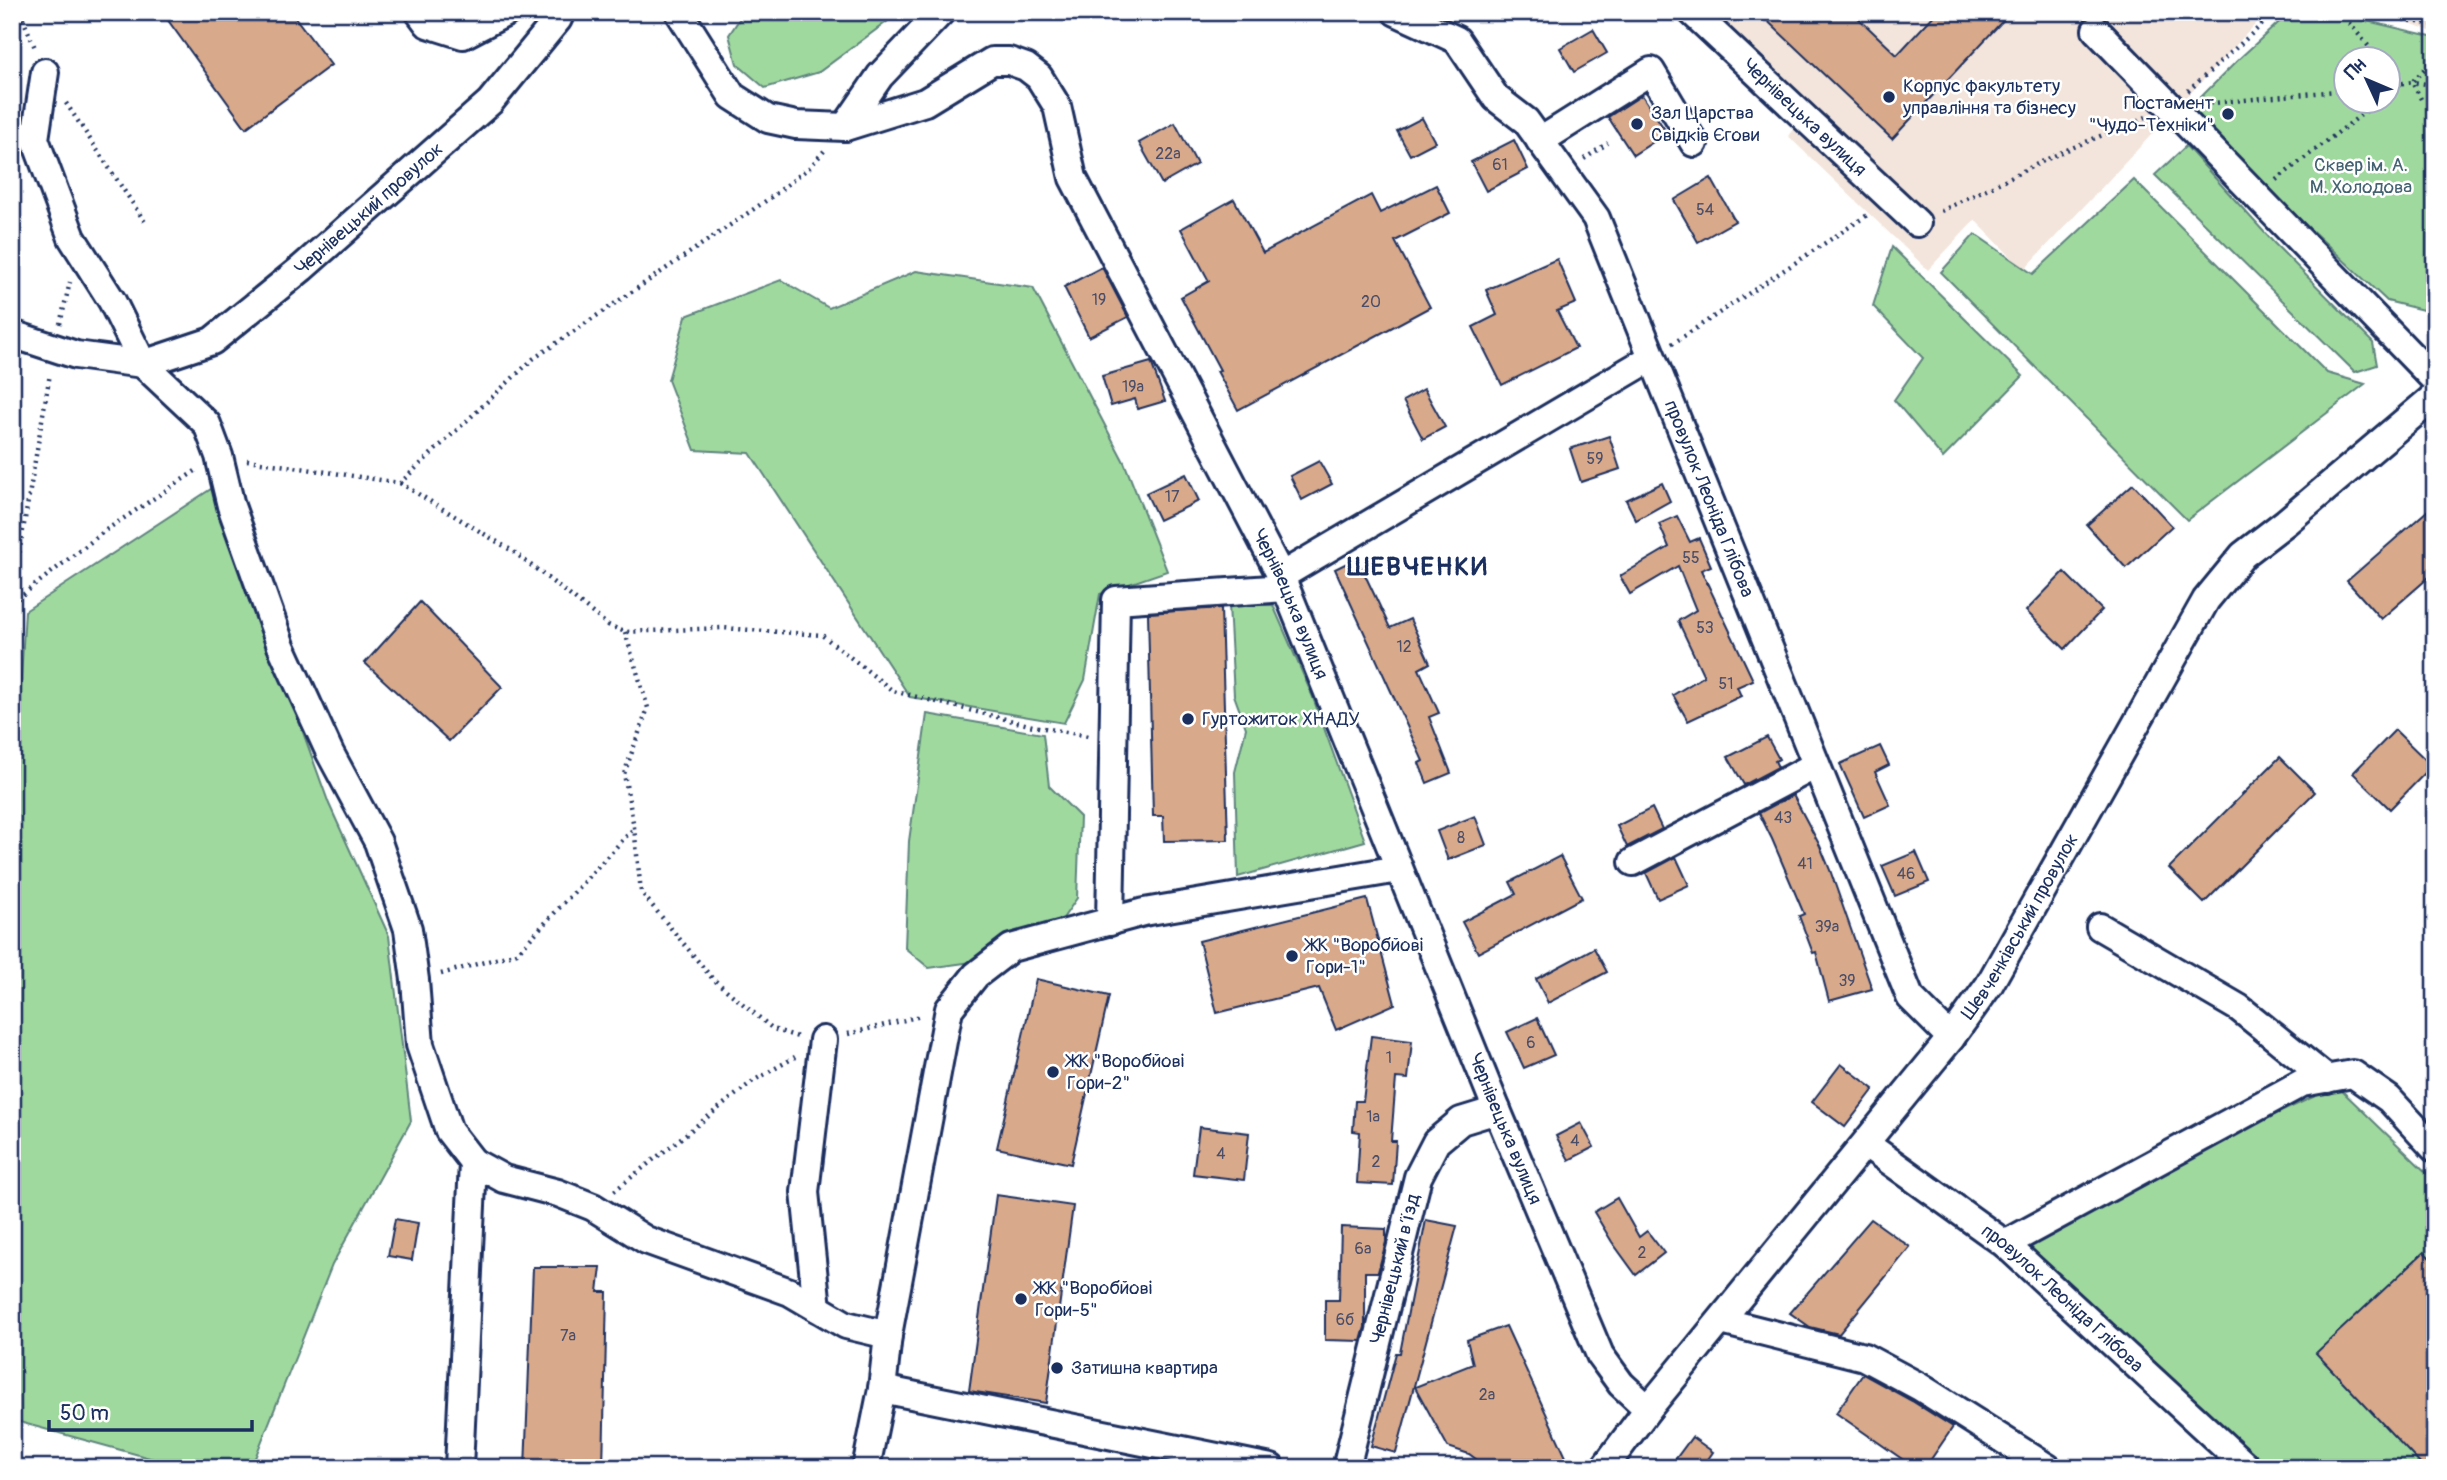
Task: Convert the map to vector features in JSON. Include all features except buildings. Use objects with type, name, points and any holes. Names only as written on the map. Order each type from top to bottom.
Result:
[{"type":"street","points":[[418,12],[428,24],[463,35],[507,12]]},
{"type":"street","name":"Чернівецький провулок","points":[[143,364],[212,341],[302,268],[490,102],[562,12]]},
{"type":"street","name":"Чернівецька вулиця","points":[[679,12],[732,96],[768,119],[796,125],[845,127],[925,102],[992,61],[1009,61],[1039,77],[1057,106],[1073,178],[1283,582],[1497,1110],[1600,1355],[1622,1384],[1648,1409]]},
{"type":"street","points":[[845,127],[880,76],[941,12]]},
{"type":"street","name":"провулок Леоніда Глібова","points":[[1396,12],[1457,40],[1496,98],[1526,121],[1596,218],[1910,997],[1951,1038]]},
{"type":"street","name":"Чернівецька вулиця","points":[[1692,12],[1917,223]]},
{"type":"street","points":[[2095,30],[2435,380]]},
{"type":"street","points":[[1540,141],[1651,71],[1694,143]]},
{"type":"street","points":[[45,72],[35,139],[72,238],[112,301],[143,364],[207,424],[219,456],[231,506],[281,646],[330,753],[378,842],[408,929],[420,1045],[449,1130],[473,1162],[503,1179],[558,1193],[593,1207],[646,1240],[790,1292],[846,1325],[888,1335]]},
{"type":"street","points":[[12,334],[76,355],[143,364]]},
{"type":"street","points":[[1110,922],[1116,600],[1283,582],[1651,358]]},
{"type":"street","name":"Шевченківський провулок","points":[[1604,1468],[1648,1409],[1951,1038],[1989,985],[2206,600],[2242,555],[2286,522],[2435,396]]},
{"type":"street","points":[[1633,862],[1816,765]]},
{"type":"street","points":[[866,1468],[949,1009],[976,975],[1011,948],[1144,912],[1399,869]]},
{"type":"street","points":[[2100,928],[2239,1008],[2327,1079]]},
{"type":"street","points":[[817,1308],[805,1192],[823,1040]]},
{"type":"street","points":[[2005,1244],[2302,1083],[2353,1074],[2389,1099],[2435,1149]]},
{"type":"street","name":"Чернівецький вʼїзд","points":[[1346,1468],[1418,1177],[1436,1142],[1461,1121],[1497,1110]]},
{"type":"street","name":"провулок Леоніда Глібова","points":[[1866,1144],[2005,1244],[2248,1468]]},
{"type":"street","points":[[459,1468],[473,1162]]},
{"type":"street","points":[[1721,1321],[1864,1357],[1920,1387],[2048,1468]]},
{"type":"street","points":[[882,1389],[1271,1468]]},
{"type":"path","points":[[20,12],[45,72],[145,222]]},
{"type":"path","points":[[2171,107],[2276,12]]},
{"type":"path","points":[[2340,12],[2368,46]]},
{"type":"path","points":[[2362,12],[2435,25]]},
{"type":"path","points":[[2412,82],[2435,58]]},
{"type":"path","points":[[2412,82],[2421,99]]},
{"type":"path","points":[[2402,83],[2435,85]]},
{"type":"path","points":[[1917,223],[2062,152],[2171,107],[2332,91]]},
{"type":"path","points":[[2256,196],[2360,116]]},
{"type":"path","points":[[400,483],[533,359],[773,196],[811,166],[845,127]]},
{"type":"path","points":[[1651,358],[1879,207]]},
{"type":"path","points":[[12,594],[54,348],[78,248]]},
{"type":"path","points":[[12,603],[106,530],[219,456],[400,483],[514,552],[608,625],[625,632],[723,628],[822,635],[893,691],[1033,726],[1114,740]]},
{"type":"path","points":[[625,632],[648,708],[624,774],[634,828],[641,892],[712,978],[773,1029],[793,1037],[823,1040]]},
{"type":"path","points":[[415,980],[517,953],[634,828]]},
{"type":"path","points":[[593,1207],[753,1081],[823,1040],[949,1009]]},
{"type":"shaded area","points":[[1692,12],[2267,12],[2024,270],[1975,220],[1928,270],[1788,136],[1803,116]]},
{"type":"shaded area","points":[[2435,12],[2435,33],[2385,13]]},
{"type":"green space","points":[[744,12],[900,12],[819,72],[765,88],[737,64],[729,35]]},
{"type":"green space","name":"Сквер ім. А. М. Холодова","points":[[2289,13],[2354,18],[2435,37],[2435,313],[2387,301],[2186,112]]},
{"type":"green space","points":[[2186,146],[2274,243],[2373,343],[2377,365],[2355,372],[2155,175]]},
{"type":"green space","points":[[2134,180],[2327,373],[2365,384],[2187,520],[1941,272],[1975,234],[2033,274]]},
{"type":"green space","points":[[1892,247],[2023,376],[1943,458],[1894,400],[1923,358],[1873,306]]},
{"type":"green space","points":[[916,271],[1033,288],[1124,462],[1167,571],[1100,594],[1085,680],[1064,723],[910,697],[750,453],[695,450],[668,380],[686,316],[781,280],[829,308]]},
{"type":"green space","points":[[214,487],[329,804],[389,936],[411,1121],[332,1265],[251,1468],[186,1468],[12,1420],[12,828],[25,611]]},
{"type":"green space","points":[[1229,605],[1273,605],[1312,695],[1365,841],[1238,877],[1235,772],[1246,728],[1234,695]]},
{"type":"green space","points":[[927,714],[1043,734],[1049,786],[1080,817],[1077,898],[1057,927],[979,961],[929,968],[905,948],[909,841]]},
{"type":"green space","points":[[2337,1086],[2435,1181],[2435,1468],[2264,1468],[2019,1247],[2185,1156]]},
{"type":"green space","points":[[2143,1463],[2200,1465],[2204,1468],[2092,1468]]},
{"type":"place","name":"Корпус факультету управління та бізнесу","points":[[1889,97]]},
{"type":"place","name":"Постамент \"Чудо-Техніки\"","points":[[2228,114]]},
{"type":"place","name":"Зал Царства Свідків Єгови","points":[[1637,124]]},
{"type":"place","name":"Гуртожиток ХНАДУ","points":[[1188,719]]},
{"type":"place","name":"ЖК \"Воробйові Гори-1\"","points":[[1292,956]]},
{"type":"place","name":"ЖК \"Воробйові Гори-2\"","points":[[1053,1072]]},
{"type":"place","name":"ЖК \"Воробйові Гори-5\"","points":[[1021,1299]]},
{"type":"place","name":"Затишна квартира","points":[[1057,1368]]},
{"type":"district","name":"ШЕВЧЕНКИ","points":[[1418,567]]}]
